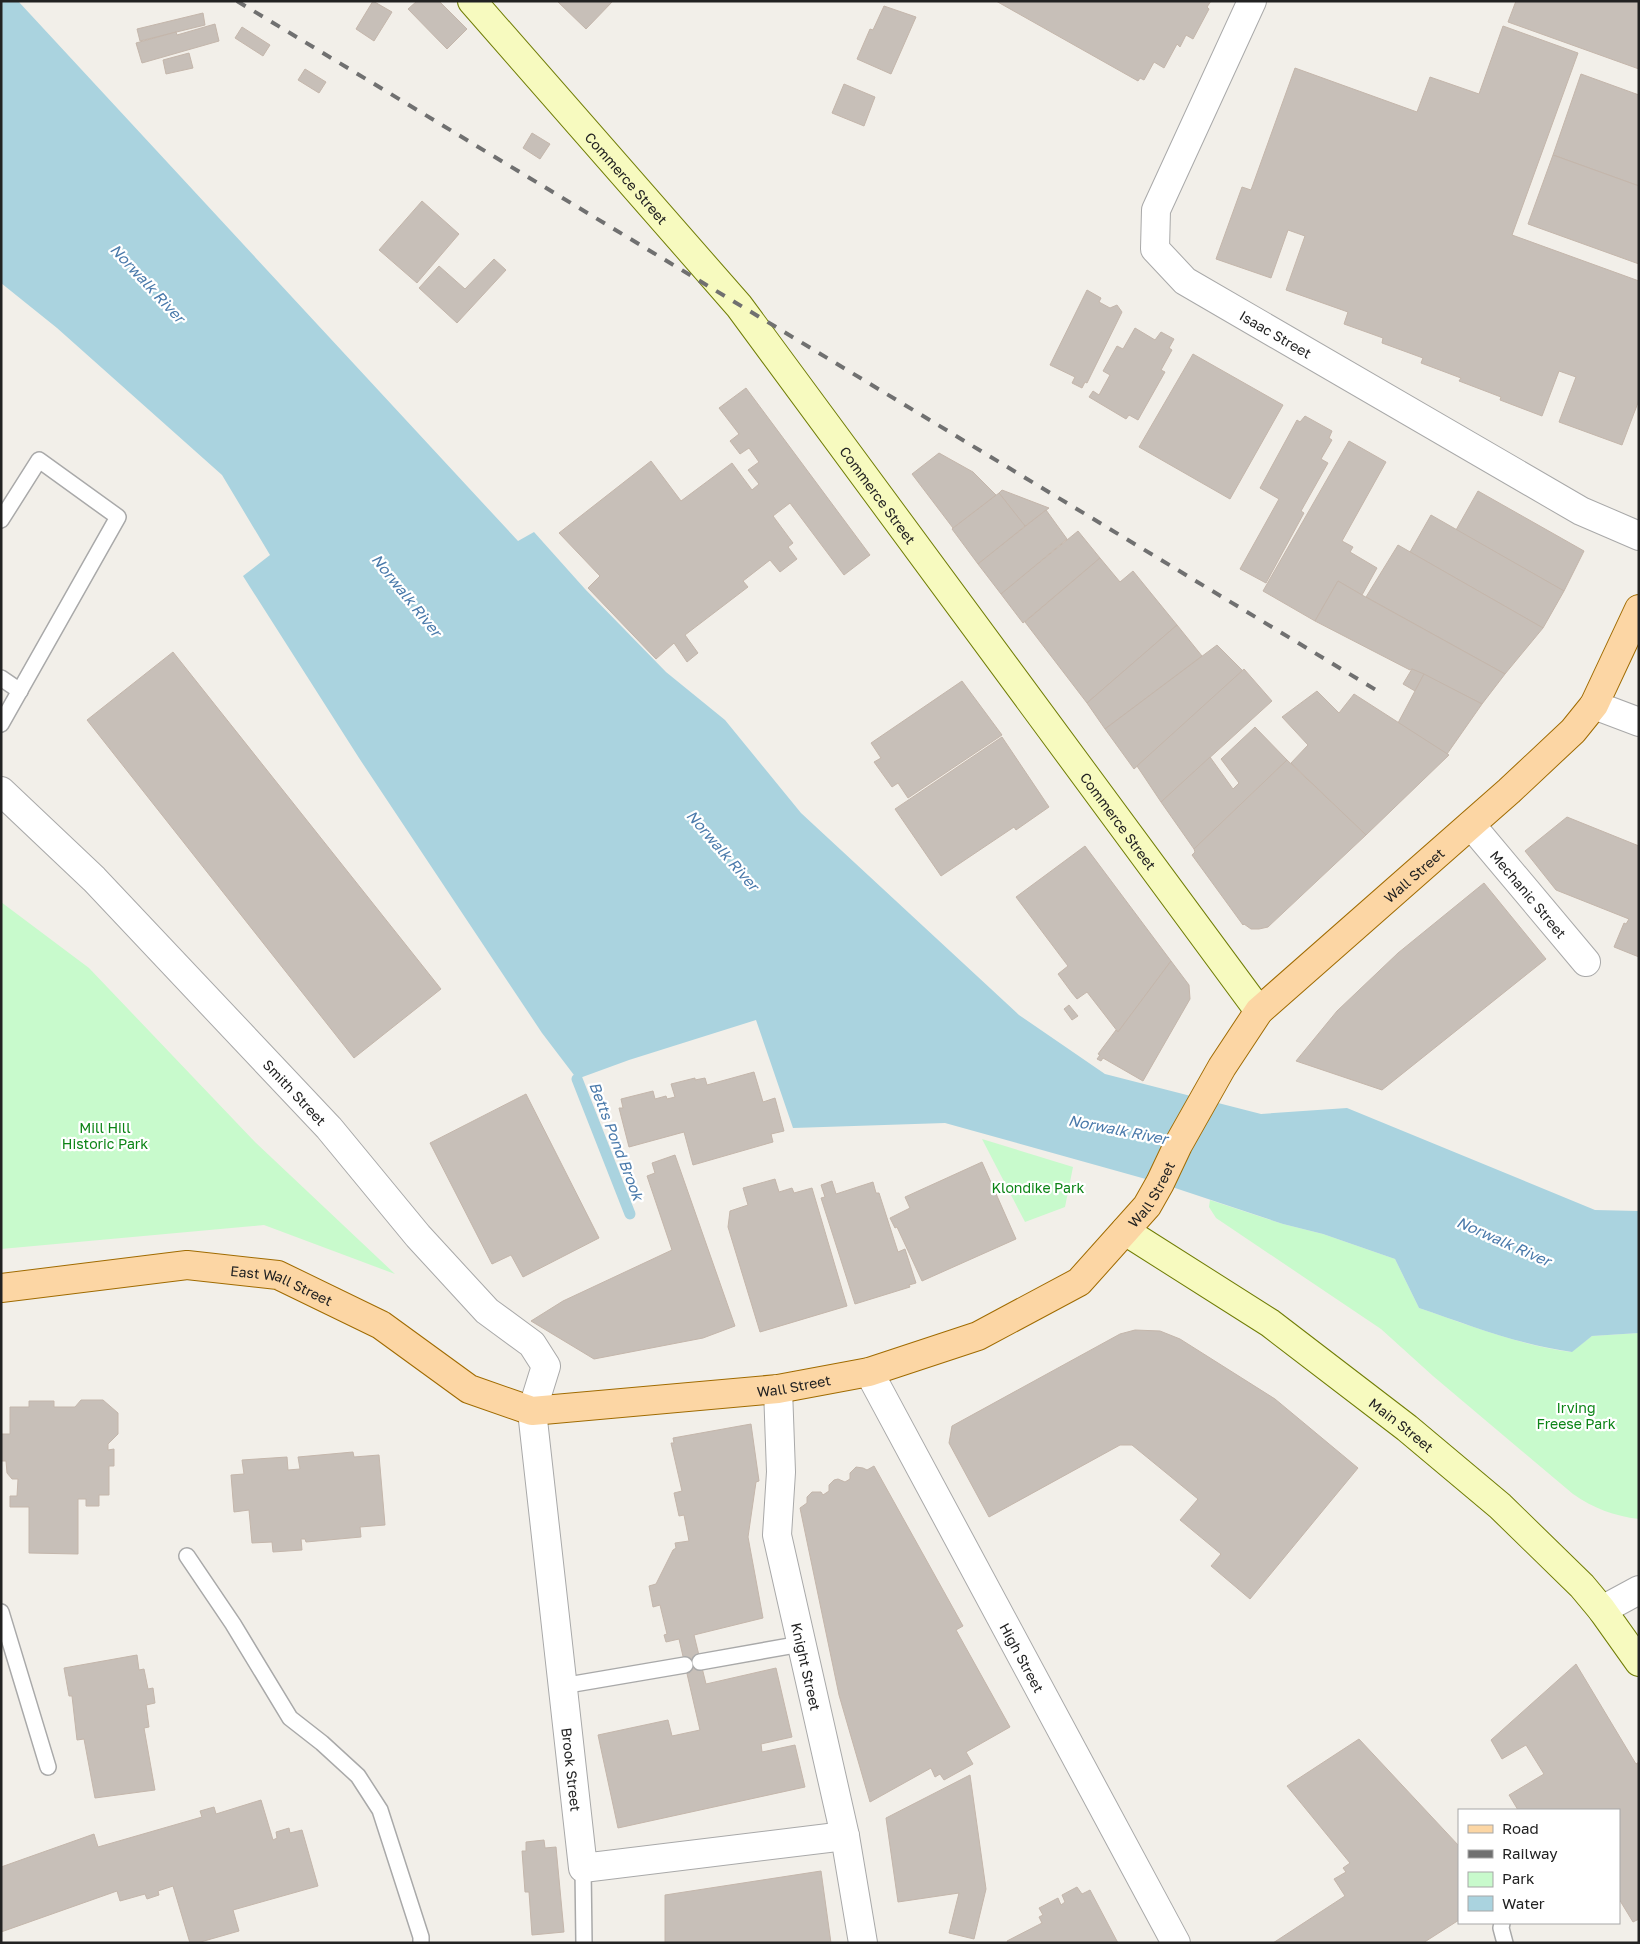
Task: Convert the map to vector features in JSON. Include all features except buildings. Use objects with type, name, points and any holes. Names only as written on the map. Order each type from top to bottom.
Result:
[{"type":"main road","name":"Commerce Street","points":[[472,1],[739,306],[1259,1011]]},
{"type":"main road","name":"Wall Street","points":[[532,1411],[778,1390],[869,1372],[978,1336],[1079,1282],[1147,1206],[1178,1145],[1222,1067],[1259,1011],[1471,825],[1573,731],[1594,705],[1639,609]]},
{"type":"main road","name":"Main Street","points":[[1125,1231],[1270,1324],[1407,1428],[1500,1506],[1582,1586],[1602,1610],[1639,1662]]},
{"type":"main road","name":"East Wall Street","points":[[1,1288],[187,1266],[278,1275],[381,1326],[469,1390],[532,1411]]},
{"type":"street","name":"Isaac Street","points":[[1252,1],[1156,210],[1155,250],[1185,281],[1581,511],[1639,536]]},
{"type":"street","points":[[1594,705],[1639,722]]},
{"type":"street","name":"Smith Street","points":[[1,792],[94,879],[329,1128],[418,1236],[487,1311],[532,1344],[546,1366],[532,1411]]},
{"type":"street","name":"Mechanic Street","points":[[1471,825],[1586,962]]},
{"type":"street","name":"High Street","points":[[869,1372],[1176,1943]]},
{"type":"street","name":"Knight Street","points":[[778,1390],[781,1472],[777,1535],[845,1836],[863,1943]]},
{"type":"street","name":"Brook Street","points":[[532,1411],[583,1868]]},
{"type":"street","points":[[1602,1610],[1639,1590]]},
{"type":"street","points":[[583,1868],[845,1836]]},
{"type":"lane","points":[[1,520],[39,460],[118,517],[1,724]]},
{"type":"lane","points":[[1,678],[20,691]]},
{"type":"lane","points":[[187,1556],[233,1624],[290,1718],[322,1743],[358,1776],[380,1810],[422,1936],[421,1943]]},
{"type":"lane","points":[[1,1612],[48,1767]]},
{"type":"lane","points":[[700,1662],[801,1644]]},
{"type":"lane","points":[[562,1686],[685,1665]]},
{"type":"lane","points":[[583,1868],[584,1943]]},
{"type":"lane","points":[[1502,1924],[1505,1943]]},
{"type":"green space","name":"Mill Hill Historic Park","points":[[1,902],[89,968],[255,1142],[395,1274],[264,1225],[1,1249]]},
{"type":"green space","name":"Klondike Park","points":[[982,1139],[1073,1167],[1065,1207],[1025,1222]]},
{"type":"green space","name":"Irving Freese Park","points":[[1210,1200],[1283,1224],[1323,1234],[1395,1259],[1419,1308],[1494,1334],[1532,1345],[1571,1352],[1592,1336],[1639,1333],[1639,1519],[1604,1511],[1573,1494],[1433,1376],[1381,1329],[1216,1218],[1209,1207]]},
{"type":"water","name":"Norwalk River","points":[[1,1],[18,1],[518,541],[534,532],[585,589],[666,672],[725,720],[801,813],[1019,1015],[1105,1074],[1261,1114],[1347,1108],[1595,1210],[1639,1211],[1639,1333],[1592,1336],[1572,1352],[1533,1345],[1494,1334],[1419,1308],[1395,1259],[1323,1234],[1283,1224],[1160,1183],[945,1123],[793,1128],[756,1020],[629,1060],[577,1079],[542,1033],[359,758],[243,576],[270,555],[222,475],[57,328],[1,283]]},
{"type":"waterway","name":"Betts Pond Brook","points":[[577,1079],[630,1214]]},
{"type":"railway","points":[[237,1],[1381,693]]}]
